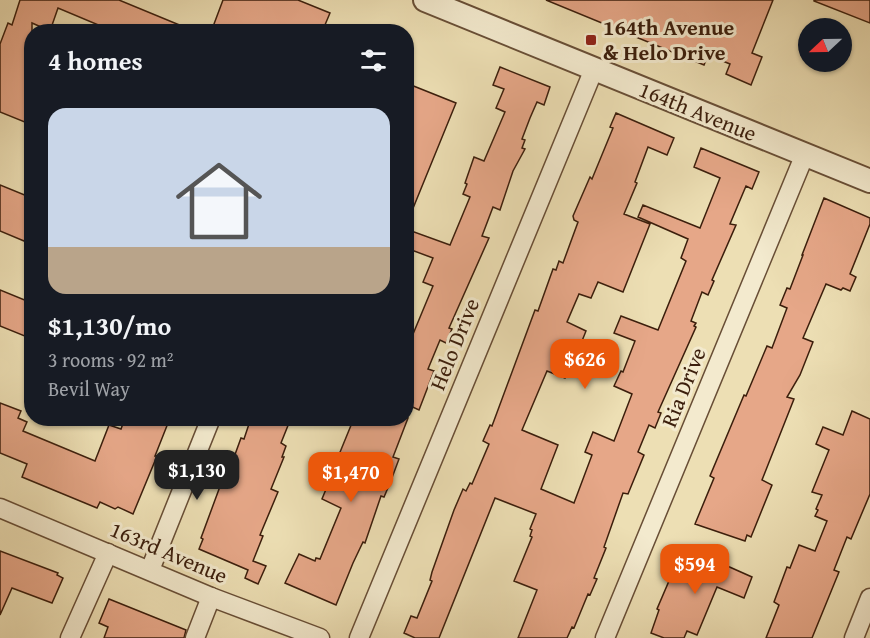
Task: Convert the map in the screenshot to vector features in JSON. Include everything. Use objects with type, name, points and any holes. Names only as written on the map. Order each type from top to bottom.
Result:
[{"type":"street","name":"164th Avenue","points":[[425,0],[870,181]]},
{"type":"street","name":"Helo Drive","points":[[359,638],[594,69]]},
{"type":"street","name":"Ria Drive","points":[[605,638],[805,154]]},
{"type":"street","points":[[150,570],[209,426]]},
{"type":"street","name":"163rd Avenue","points":[[0,508],[211,597],[320,638]]},
{"type":"street","points":[[70,638],[108,553]]},
{"type":"street","points":[[195,638],[211,597]]},
{"type":"street","points":[[854,638],[870,598]]},
{"type":"building","points":[[20,0],[119,0],[177,24],[96,24],[58,8],[52,24],[24,24],[24,122],[0,112],[0,44],[8,23],[12,25]]},
{"type":"building","points":[[223,0],[298,0],[330,13],[325,24],[214,24]]},
{"type":"building","points":[[546,0],[773,0],[752,53],[762,57],[751,85],[726,74],[730,64],[708,55],[704,65]]},
{"type":"building","points":[[870,0],[870,23],[814,1]]},
{"type":"building","points":[[500,67],[550,87],[544,105],[537,102],[530,118],[522,139],[525,140],[522,148],[525,149],[513,171],[500,210],[493,207],[482,236],[489,238],[449,328],[452,329],[446,343],[440,340],[428,369],[434,371],[419,410],[414,408],[414,332],[433,286],[423,282],[433,258],[414,251],[414,232],[450,245],[470,197],[463,194],[474,157],[484,161],[505,112],[496,108],[504,89],[493,85]]},
{"type":"building","points":[[414,86],[456,103],[414,206]]},
{"type":"building","points":[[616,113],[674,138],[667,155],[648,147],[624,214],[650,224],[623,292],[598,282],[591,298],[579,294],[567,322],[586,331],[580,346],[565,378],[547,371],[522,430],[558,445],[541,489],[574,503],[592,455],[585,452],[593,432],[614,441],[632,394],[614,386],[621,371],[623,372],[635,341],[614,333],[621,316],[658,330],[686,261],[681,258],[688,239],[638,217],[643,205],[700,228],[720,178],[694,167],[701,148],[759,172],[752,189],[746,186],[730,224],[736,225],[712,280],[714,281],[708,295],[702,292],[691,321],[696,323],[694,326],[696,327],[658,412],[661,413],[655,428],[649,425],[638,452],[644,455],[628,494],[623,493],[594,578],[597,579],[567,638],[518,638],[537,590],[514,581],[532,537],[530,529],[536,514],[495,498],[439,638],[415,638],[404,633],[411,616],[417,618],[432,581],[430,580],[432,572],[454,510],[463,489],[466,491],[470,483],[472,484],[489,444],[483,441],[490,425],[492,426],[535,310],[538,311],[553,269],[556,270],[559,261],[563,263],[578,222],[573,216],[590,177],[592,179],[613,128],[610,127]]},
{"type":"building","points":[[0,185],[24,195],[24,241],[0,231]]},
{"type":"building","points":[[824,198],[870,218],[870,224],[850,274],[856,277],[850,291],[826,284],[803,338],[813,342],[800,375],[787,397],[794,399],[762,480],[772,485],[751,537],[747,535],[745,541],[695,524],[714,478],[710,476],[744,395],[746,396],[767,346],[772,348],[787,308],[780,305],[787,288],[790,289]]},
{"type":"building","points":[[0,290],[24,300],[24,336],[0,326]]},
{"type":"building","points":[[0,403],[21,411],[18,418],[24,421],[23,431],[95,461],[109,426],[121,429],[122,426],[167,426],[133,514],[100,502],[97,508],[22,477],[27,464],[0,453]]},
{"type":"building","points":[[852,411],[870,419],[870,494],[851,539],[847,537],[834,570],[839,572],[812,638],[766,638],[779,605],[774,602],[787,567],[790,568],[799,545],[815,551],[827,521],[815,516],[822,495],[812,492],[829,450],[816,444],[823,427],[843,435]]},
{"type":"building","points":[[248,426],[288,426],[281,443],[286,446],[282,457],[284,457],[271,489],[278,492],[260,535],[263,536],[253,561],[266,566],[258,584],[245,578],[248,570],[199,549],[222,481],[225,482],[241,438],[244,439]]},
{"type":"building","points":[[351,426],[405,426],[393,457],[399,459],[390,483],[384,497],[381,496],[365,543],[363,542],[353,563],[336,605],[285,583],[299,554],[315,561],[316,558],[320,559],[341,508],[322,499],[329,482],[315,477],[324,457],[336,462]]},
{"type":"building","points":[[689,549],[752,577],[744,598],[717,587],[697,635],[687,631],[684,638],[664,638],[651,633],[659,610],[657,609],[672,574],[675,575],[678,568],[681,568]]},
{"type":"building","points":[[0,551],[58,573],[57,575],[63,578],[52,603],[12,588],[0,615]]},
{"type":"building","points":[[109,599],[186,630],[184,638],[104,638],[108,627],[99,623]]},
{"type":"place","name":"164th Avenue & Helo Drive","points":[[591,40]]}]
